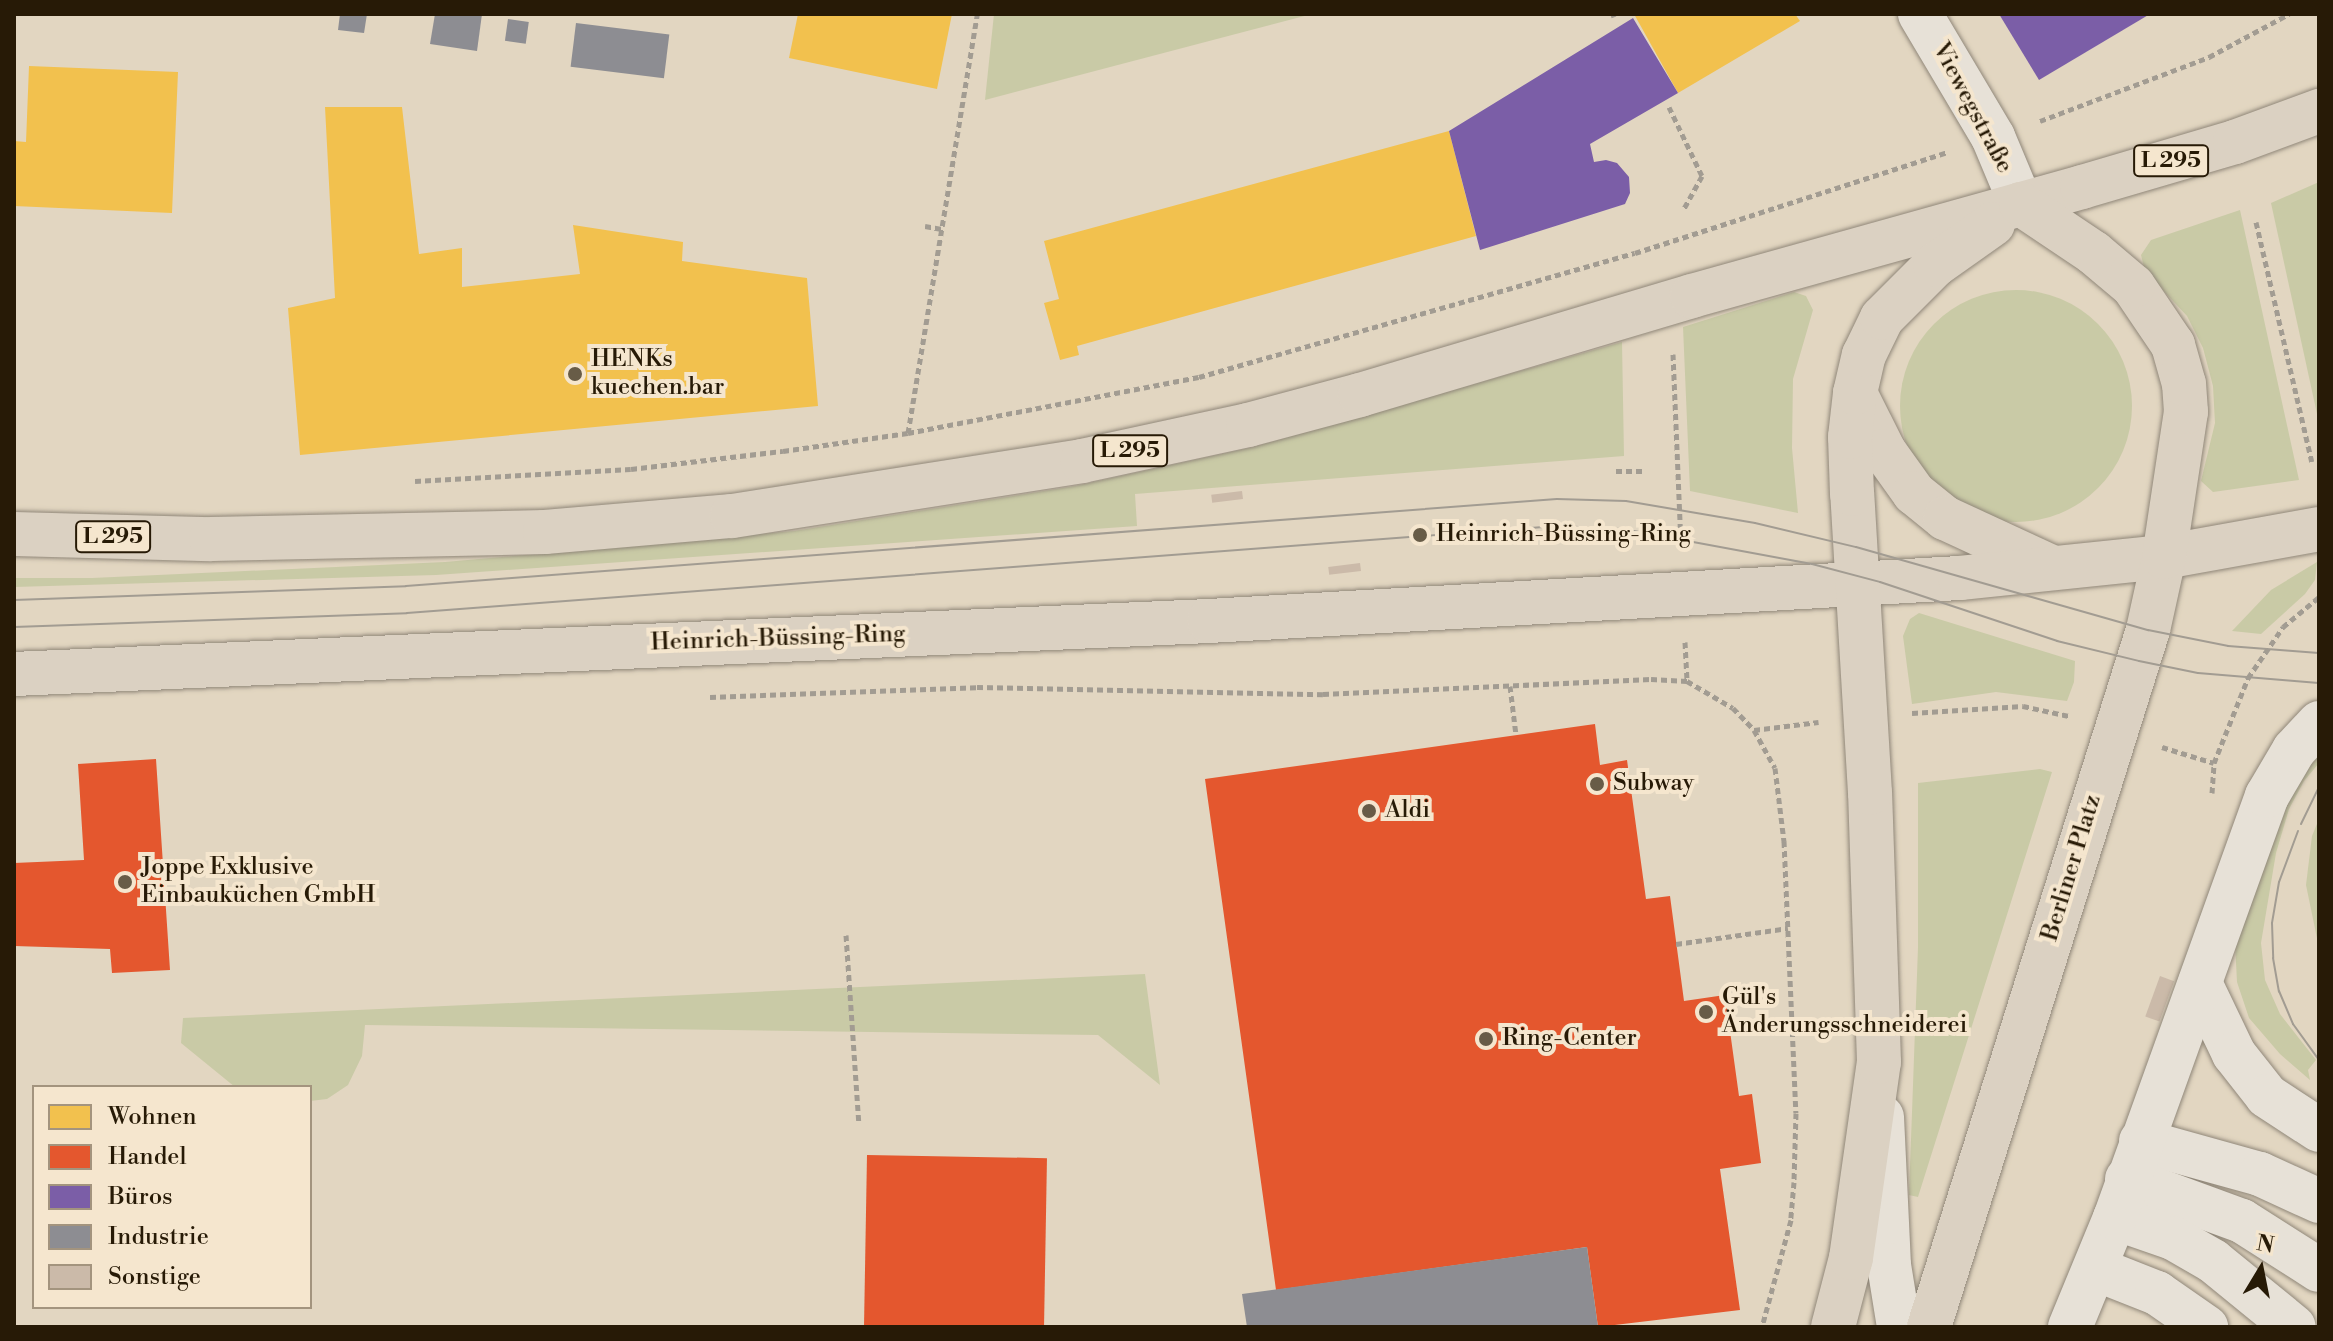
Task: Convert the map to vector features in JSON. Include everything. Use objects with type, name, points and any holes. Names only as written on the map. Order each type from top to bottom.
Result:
[{"type":"main road","name":"L 295","points":[[14,534],[211,539],[397,538],[545,532],[732,516],[1082,461],[1248,425],[2235,142],[2319,111]]},
{"type":"main road","points":[[1833,1327],[1851,1258],[1879,1062],[1870,793],[1850,437],[1855,393],[1864,355],[1882,318],[1935,265],[2021,204]]},
{"type":"main road","name":"Berliner Platz","points":[[1929,1327],[2142,651],[2164,557],[2186,412],[2184,384],[2173,345],[2133,286],[2071,236],[2021,204]]},
{"type":"main road","points":[[1855,393],[1884,451],[1914,493],[1945,518],[2058,570]]},
{"type":"main road","points":[[2164,557],[2319,529]]},
{"type":"main road","name":"Heinrich-Büssing-Ring","points":[[14,674],[1209,621],[2058,570],[2164,557]]},
{"type":"street","name":"Viewegstraße","points":[[1920,14],[1993,137],[2021,204]]},
{"type":"street","points":[[2070,1327],[2096,1269],[2267,796],[2294,750],[2319,723]]},
{"type":"street","points":[[2200,983],[2234,1054],[2267,1096],[2319,1130]]},
{"type":"street","points":[[1879,1062],[1889,1265],[1899,1327]]},
{"type":"street","points":[[2128,1179],[2260,1174],[2319,1201]]},
{"type":"street","points":[[2128,1179],[2242,1221],[2319,1270]]},
{"type":"street","points":[[2128,1179],[2173,1238],[2213,1261],[2294,1327]]},
{"type":"street","points":[[2096,1269],[2157,1293],[2206,1327]]},
{"type":"path","points":[[908,433],[977,14]]},
{"type":"path","points":[[2038,122],[2209,57],[2289,14]]},
{"type":"path","points":[[1669,107],[1702,176],[1684,209]]},
{"type":"path","points":[[413,481],[631,469],[908,433],[1214,373],[1635,253],[1951,151]]},
{"type":"path","points":[[2256,222],[2312,462]]},
{"type":"path","points":[[925,226],[942,229]]},
{"type":"path","points":[[1671,302],[1687,681]]},
{"type":"path","points":[[1616,471],[1642,471]]},
{"type":"path","points":[[2211,804],[2214,763],[2248,678],[2283,627],[2319,597]]},
{"type":"path","points":[[708,697],[977,687],[1323,694],[1651,679],[1687,681],[1733,708],[1754,730],[1775,768],[1784,841],[1796,1113],[1794,1182],[1791,1220],[1762,1327]]},
{"type":"path","points":[[1510,686],[1516,735]]},
{"type":"path","points":[[1912,713],[2023,706],[2066,715]]},
{"type":"path","points":[[1754,730],[1815,722]]},
{"type":"path","points":[[2173,750],[2214,763]]},
{"type":"path","points":[[1676,944],[1788,928]]},
{"type":"path","points":[[846,935],[859,1124]]},
{"type":"green space","points":[[994,14],[1312,14],[985,100]]},
{"type":"green space","points":[[2319,182],[2319,423],[2271,203]]},
{"type":"green space","points":[[2240,210],[2299,480],[2213,492],[2201,481],[2215,423],[2213,386],[2203,348],[2187,316],[2145,271],[2141,255],[2151,240]]},
{"type":"green space","points":[[2016,290],[2039,292],[2060,299],[2098,324],[2123,362],[2130,383],[2130,429],[2123,450],[2098,488],[2060,513],[2039,520],[2016,522],[1993,520],[1972,513],[1934,488],[1909,450],[1902,429],[1900,406],[1902,383],[1909,362],[1934,324],[1972,299],[1993,292]]},
{"type":"green space","points":[[1794,292],[1806,296],[1813,310],[1793,379],[1792,448],[1798,513],[1690,491],[1683,327]]},
{"type":"green space","points":[[1622,342],[1624,456],[1135,494],[1137,526],[436,575],[14,587],[14,578],[92,578],[445,562],[794,531],[1075,486],[1253,447]]},
{"type":"green space","points":[[2317,562],[2315,580],[2305,594],[2261,634],[2232,631],[2271,590]]},
{"type":"green space","points":[[1919,613],[2075,661],[2074,682],[2067,701],[1996,692],[1912,704],[1903,636],[1910,619]]},
{"type":"green space","points":[[2319,744],[2319,763],[2304,781],[2289,809],[2276,853],[2261,943],[2265,980],[2280,1014],[2316,1060],[2308,1070],[2310,1080],[2280,1054],[2249,1018],[2237,982],[2235,943],[2281,803]]},
{"type":"green space","points":[[2040,769],[2052,772],[1918,1197],[1909,1195],[1918,947],[1918,783]]},
{"type":"green space","points":[[2319,819],[2319,948],[2306,885],[2312,836]]},
{"type":"green space","points":[[1145,974],[1160,1085],[1098,1035],[365,1025],[362,1056],[348,1085],[327,1099],[312,1101],[312,1085],[233,1085],[181,1043],[183,1018]]},
{"type":"building: Wohnen","points":[[798,14],[952,14],[937,89],[789,58]]},
{"type":"building: Wohnen","points":[[1634,14],[1795,14],[1800,21],[1678,93]]},
{"type":"building: Wohnen","points":[[29,66],[178,72],[172,213],[14,206],[14,141],[26,142]]},
{"type":"building: Wohnen","points":[[325,107],[402,107],[419,254],[462,248],[462,287],[580,274],[573,225],[683,242],[682,261],[807,278],[818,406],[300,455],[288,308],[335,298]]},
{"type":"building: Wohnen","points":[[1449,131],[1476,236],[1077,346],[1079,355],[1060,360],[1044,303],[1059,299],[1044,241]]},
{"type":"building: Handel","name":"Ring-Center","points":[[1595,724],[1600,765],[1627,760],[1646,899],[1670,896],[1684,1001],[1725,995],[1739,1096],[1752,1094],[1761,1163],[1720,1169],[1740,1310],[1598,1327],[1587,1247],[1276,1290],[1205,779]]},
{"type":"building: Handel","name":"Joppe Exklusive Einbauküchen GmbH","points":[[156,759],[170,970],[112,973],[110,949],[14,946],[14,863],[84,860],[78,764]]},
{"type":"building: Handel","points":[[867,1155],[1047,1158],[1044,1327],[864,1327]]},
{"type":"building: Büros","points":[[1999,14],[2150,14],[2039,80]]},
{"type":"building: Büros","points":[[1633,18],[1678,93],[1590,144],[1594,162],[1606,160],[1617,163],[1629,177],[1630,193],[1625,204],[1480,250],[1449,131]]},
{"type":"building: Industrie","points":[[340,14],[367,14],[364,33],[338,30]]},
{"type":"building: Industrie","points":[[435,14],[482,14],[477,51],[430,44]]},
{"type":"building: Industrie","points":[[508,19],[529,22],[526,44],[505,41]]},
{"type":"building: Industrie","points":[[576,23],[669,34],[664,78],[571,67]]},
{"type":"building: Industrie","points":[[1587,1247],[1598,1327],[1247,1327],[1242,1294]]},
{"type":"building: Sonstige","points":[[1242,491],[1243,499],[1212,503],[1211,495]]},
{"type":"building: Sonstige","points":[[1360,563],[1361,571],[1329,575],[1328,567]]},
{"type":"building: Sonstige","points":[[2160,976],[2174,981],[2159,1022],[2145,1016]]},
{"type":"tram line","points":[[14,600],[406,586],[1557,499],[1626,501],[1755,523],[1856,547],[2148,630],[2228,646],[2319,653]]},
{"type":"tram line","points":[[14,627],[407,613],[1557,526],[1623,529],[1812,564],[1880,582],[2057,641],[2139,661],[2198,673],[2319,683]]},
{"type":"tram line","points":[[2301,824],[2319,787]]},
{"type":"tram line","points":[[2298,831],[2279,882],[2272,923],[2273,958],[2279,991],[2293,1024],[2319,1060]]},
{"type":"place","name":"HENKs kuechen.bar","points":[[575,374]]},
{"type":"place","name":"Heinrich-Büssing-Ring","points":[[1420,535]]},
{"type":"place","name":"Subway","points":[[1597,784]]},
{"type":"place","name":"Aldi","points":[[1369,811]]},
{"type":"place","name":"Joppe Exklusive Einbauküchen GmbH","points":[[125,882]]},
{"type":"place","name":"Gül's Änderungsschneiderei","points":[[1706,1012]]},
{"type":"place","name":"Ring-Center","points":[[1486,1039]]}]
